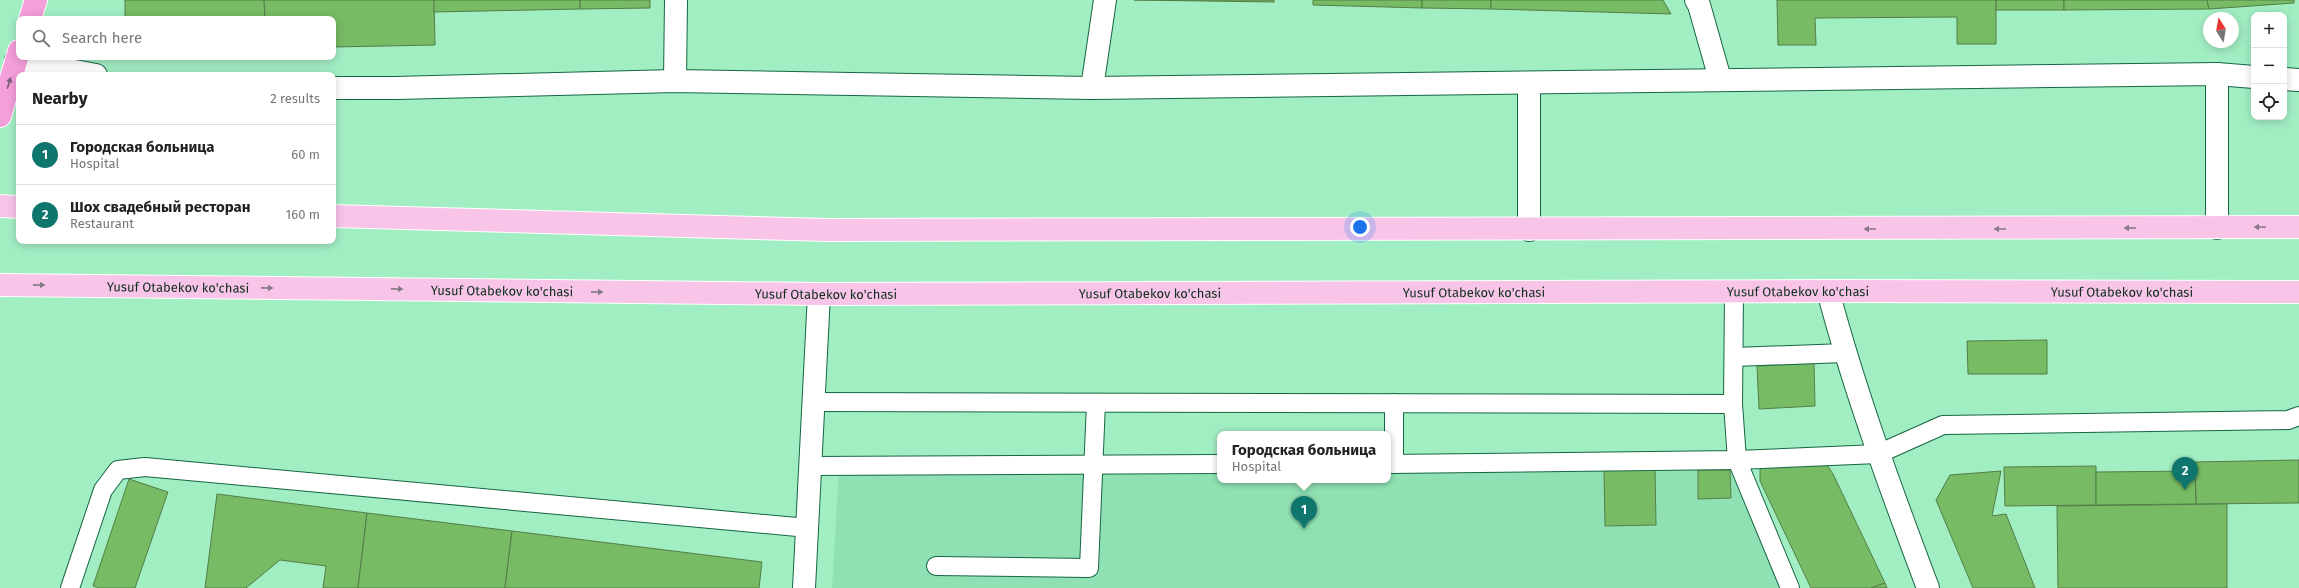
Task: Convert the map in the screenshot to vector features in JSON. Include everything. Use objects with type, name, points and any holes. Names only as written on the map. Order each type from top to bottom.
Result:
[{"type":"highway","points":[[31,16],[36,0]]},
{"type":"highway","points":[[0,116],[17,60]]},
{"type":"main road","points":[[0,206],[16,207]]},
{"type":"main road","points":[[336,216],[828,230],[1529,230],[2299,227]]},
{"type":"main road","name":"Yusuf Otabekov ko'chasi","points":[[0,285],[819,294],[1734,291],[2299,292]]},
{"type":"street","points":[[675,81],[676,0]]},
{"type":"street","points":[[1092,88],[1105,0]]},
{"type":"street","points":[[1696,0],[1720,79]]},
{"type":"street","points":[[34,60],[84,72]]},
{"type":"street","points":[[336,88],[395,88],[675,81],[1092,88],[2217,74],[2251,77]]},
{"type":"street","points":[[2217,74],[2217,228]]},
{"type":"street","points":[[2287,79],[2299,80]]},
{"type":"street","points":[[1529,83],[1529,230]]},
{"type":"street","points":[[1828,291],[1845,353],[1878,454],[1928,588]]},
{"type":"street","points":[[804,588],[819,294]]},
{"type":"lane","points":[[1734,291],[1733,404],[1737,460],[1790,588]]},
{"type":"lane","points":[[1734,357],[1845,353]]},
{"type":"lane","points":[[814,402],[1733,404]]},
{"type":"lane","points":[[936,566],[1089,568],[1096,402]]},
{"type":"lane","points":[[1394,403],[1391,464],[1737,460],[1878,454],[1943,425],[2288,420],[2299,416]]},
{"type":"lane","points":[[811,466],[1217,464]]},
{"type":"lane","points":[[70,588],[103,490],[118,470],[145,467],[808,528]]},
{"type":"shaded area","points":[[1741,463],[1800,588],[832,588],[839,470],[1217,467],[1217,483],[1391,483],[1391,466]]},
{"type":"building","points":[[125,0],[264,0],[265,16],[125,16]]},
{"type":"building","points":[[264,0],[434,0],[435,45],[336,47],[336,16],[265,16]]},
{"type":"building","points":[[434,0],[580,0],[580,9],[434,12]]},
{"type":"building","points":[[580,0],[650,0],[650,8],[580,9]]},
{"type":"building","points":[[1134,0],[1274,0],[1274,2]]},
{"type":"building","points":[[1313,0],[1422,0],[1422,8],[1313,5]]},
{"type":"building","points":[[1422,0],[1491,0],[1491,9],[1422,8]]},
{"type":"building","points":[[1491,0],[1663,0],[1671,14],[1491,9]]},
{"type":"building","points":[[1777,0],[1996,0],[1996,44],[1957,44],[1957,17],[1815,18],[1816,45],[1778,45]]},
{"type":"building","points":[[1996,0],[2064,0],[2064,10],[1996,10]]},
{"type":"building","points":[[2064,0],[2207,0],[2209,9],[2064,10]]},
{"type":"building","points":[[2207,0],[2294,0],[2294,3],[2209,9]]},
{"type":"building","points":[[2047,340],[2047,374],[1968,374],[1967,341]]},
{"type":"building","points":[[1814,363],[1815,406],[1759,409],[1757,366]]},
{"type":"building","points":[[2299,460],[2299,503],[2196,504],[2195,462]]},
{"type":"building","points":[[1817,462],[1827,465],[1833,474],[1885,583],[1871,588],[1811,588],[1760,481],[1760,465]]},
{"type":"building","points":[[2096,466],[2096,505],[2005,506],[2004,467]]},
{"type":"building","points":[[1604,470],[1655,470],[1656,525],[1605,526]]},
{"type":"building","points":[[1698,470],[1730,470],[1731,498],[1698,499]]},
{"type":"building","points":[[2001,471],[1992,516],[2006,514],[2035,588],[1973,588],[1936,500],[1950,475]]},
{"type":"building","points":[[2195,471],[2196,504],[2096,505],[2096,472]]},
{"type":"building","points":[[129,479],[168,492],[135,588],[99,588],[93,586]]},
{"type":"building","points":[[217,494],[367,513],[358,588],[323,588],[326,566],[280,560],[246,588],[205,588]]},
{"type":"building","points":[[2227,504],[2227,588],[2058,588],[2057,506]]},
{"type":"building","points":[[367,513],[512,531],[505,588],[358,588]]},
{"type":"building","points":[[512,531],[762,562],[759,588],[505,588]]},
{"type":"building","points":[[1885,583],[1887,588],[1871,588]]},
{"type":"place","name":"Шох свадебный ресторан","points":[[2185,490]]},
{"type":"place","name":"Городская больница","points":[[1304,529]]}]
